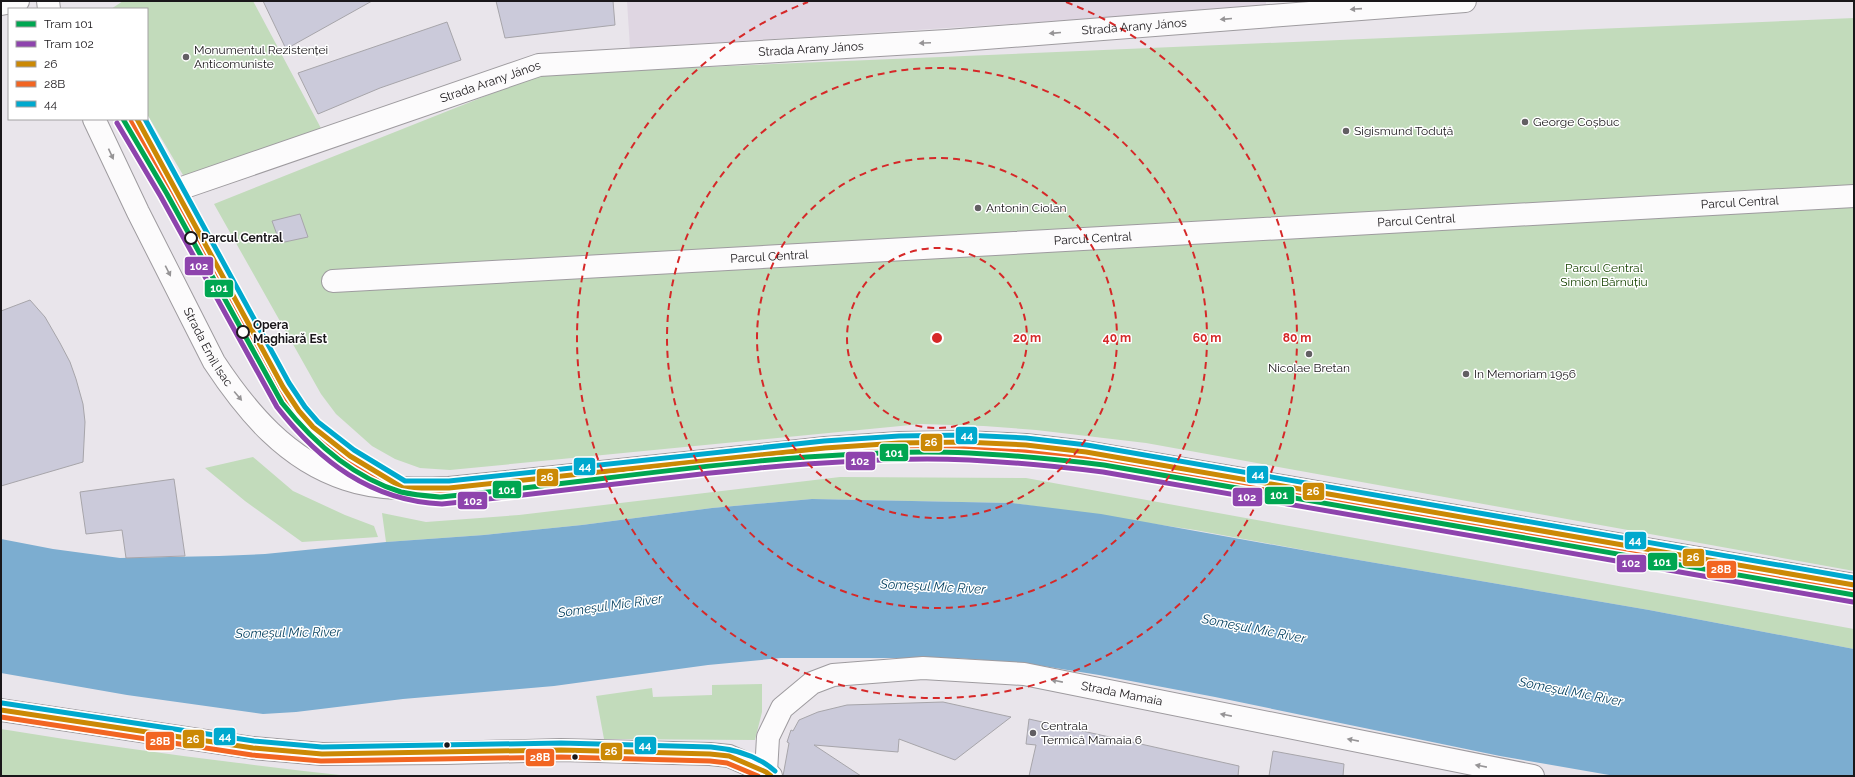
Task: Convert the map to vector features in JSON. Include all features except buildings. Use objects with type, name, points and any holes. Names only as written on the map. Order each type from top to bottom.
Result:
[{"type":"street","points":[[1,4],[18,1]]},
{"type":"street","name":"Strada Arany János","points":[[176,188],[182,188],[539,65],[947,42],[1286,8],[1465,1]]},
{"type":"street","name":"Strada Emil Isac","points":[[94,120],[138,212],[214,362],[246,406],[273,435],[292,452],[313,466],[346,480],[403,488],[449,488],[825,448],[899,443],[964,442],[1026,445],[1086,452],[1854,585]]},
{"type":"street","name":"Parcul Central","points":[[333,281],[1854,196]]},
{"type":"street","name":"Strada Mamaia","points":[[769,774],[768,737],[782,708],[812,683],[833,675],[923,668],[1024,674],[1532,776]]},
{"type":"street","points":[[1,710],[253,748],[322,754],[561,750],[682,753],[729,756],[769,774]]},
{"type":"shaded area","points":[[627,1],[1266,1],[1266,8],[630,48]]},
{"type":"green space","points":[[123,1],[253,1],[323,132],[186,180],[148,116],[148,8],[112,8]]},
{"type":"green space","name":"Parcul Central Simion Bărnuțiu","points":[[1854,18],[1854,571],[1146,443],[1036,430],[984,426],[921,424],[450,470],[420,468],[395,459],[372,446],[336,414],[321,394],[214,204],[541,74]]},
{"type":"green space","points":[[253,457],[293,491],[345,515],[374,526],[378,537],[302,542],[245,501],[205,468]]},
{"type":"green space","points":[[840,477],[1026,478],[1854,629],[1854,649],[1649,610],[1341,557],[1195,530],[1012,503],[812,499],[712,508],[582,525],[484,535],[386,542],[382,513],[426,522],[519,515]]},
{"type":"green space","points":[[762,684],[762,712],[755,740],[604,739],[596,696],[652,688],[653,697],[712,695],[712,685]]},
{"type":"green space","points":[[1,729],[175,755],[349,776],[1,776]]},
{"type":"water","name":"Someşul Mic River","points":[[812,499],[1012,503],[1101,514],[1649,610],[1854,649],[1854,776],[1615,776],[1500,756],[1215,697],[1099,675],[1024,663],[955,658],[781,658],[708,665],[554,686],[403,699],[296,712],[263,714],[127,695],[1,673],[1,539],[53,549],[120,558],[265,554],[386,542],[484,535],[582,525],[712,508]]},
{"type":"tram line","name":"101","points":[[124,120],[167,194],[282,403],[320,444],[350,468],[366,477],[401,492],[441,497],[744,462],[805,457],[927,452],[993,454],[1104,465],[1854,595]]},
{"type":"tram line","name":"102","points":[[117,123],[161,197],[277,407],[293,427],[329,461],[349,475],[392,495],[416,501],[442,504],[744,469],[805,464],[927,459],[1015,463],[1103,472],[1853,602]]},
{"type":"transit line","name":"26","points":[[138,120],[283,387],[299,411],[313,427],[350,456],[403,488],[449,488],[825,448],[899,443],[964,442],[1026,445],[1086,452],[1854,585]]},
{"type":"transit line","name":"44","points":[[146,120],[289,383],[305,407],[318,422],[354,450],[405,481],[449,481],[824,441],[899,436],[964,435],[1026,438],[1087,445],[1854,578]]},
{"type":"transit line","name":"28B","points":[[131,122],[277,390],[293,415],[308,432],[346,462],[401,495],[450,495],[826,455],[899,450],[964,449],[1025,452],[1085,459],[1853,592]]},
{"type":"transit line","name":"44","points":[[2,703],[254,741],[322,747],[561,743],[711,747],[728,749],[745,754],[761,761],[775,771]]},
{"type":"transit line","name":"26","points":[[1,710],[253,748],[322,754],[561,750],[710,754],[729,756],[766,772],[771,776]]},
{"type":"transit line","name":"28B","points":[[1,717],[252,755],[321,761],[561,757],[710,761],[727,763],[758,776]]},
{"type":"place","name":"Monumentul Rezistenței Anticomuniste","points":[[186,57]]},
{"type":"place","name":"George Coșbuc","points":[[1525,122]]},
{"type":"place","name":"Sigismund Toduță","points":[[1346,131]]},
{"type":"place","name":"Antonin Ciolan","points":[[978,208]]},
{"type":"place","name":"Parcul Central","points":[[191,238]]},
{"type":"place","name":"Opera Maghiară Est","points":[[243,332]]},
{"type":"place","name":"Nicolae Bretan","points":[[1309,354]]},
{"type":"place","name":"In Memoriam 1956","points":[[1466,374]]},
{"type":"place","name":"Centrala Termică Mamaia 6","points":[[1033,733]]}]
